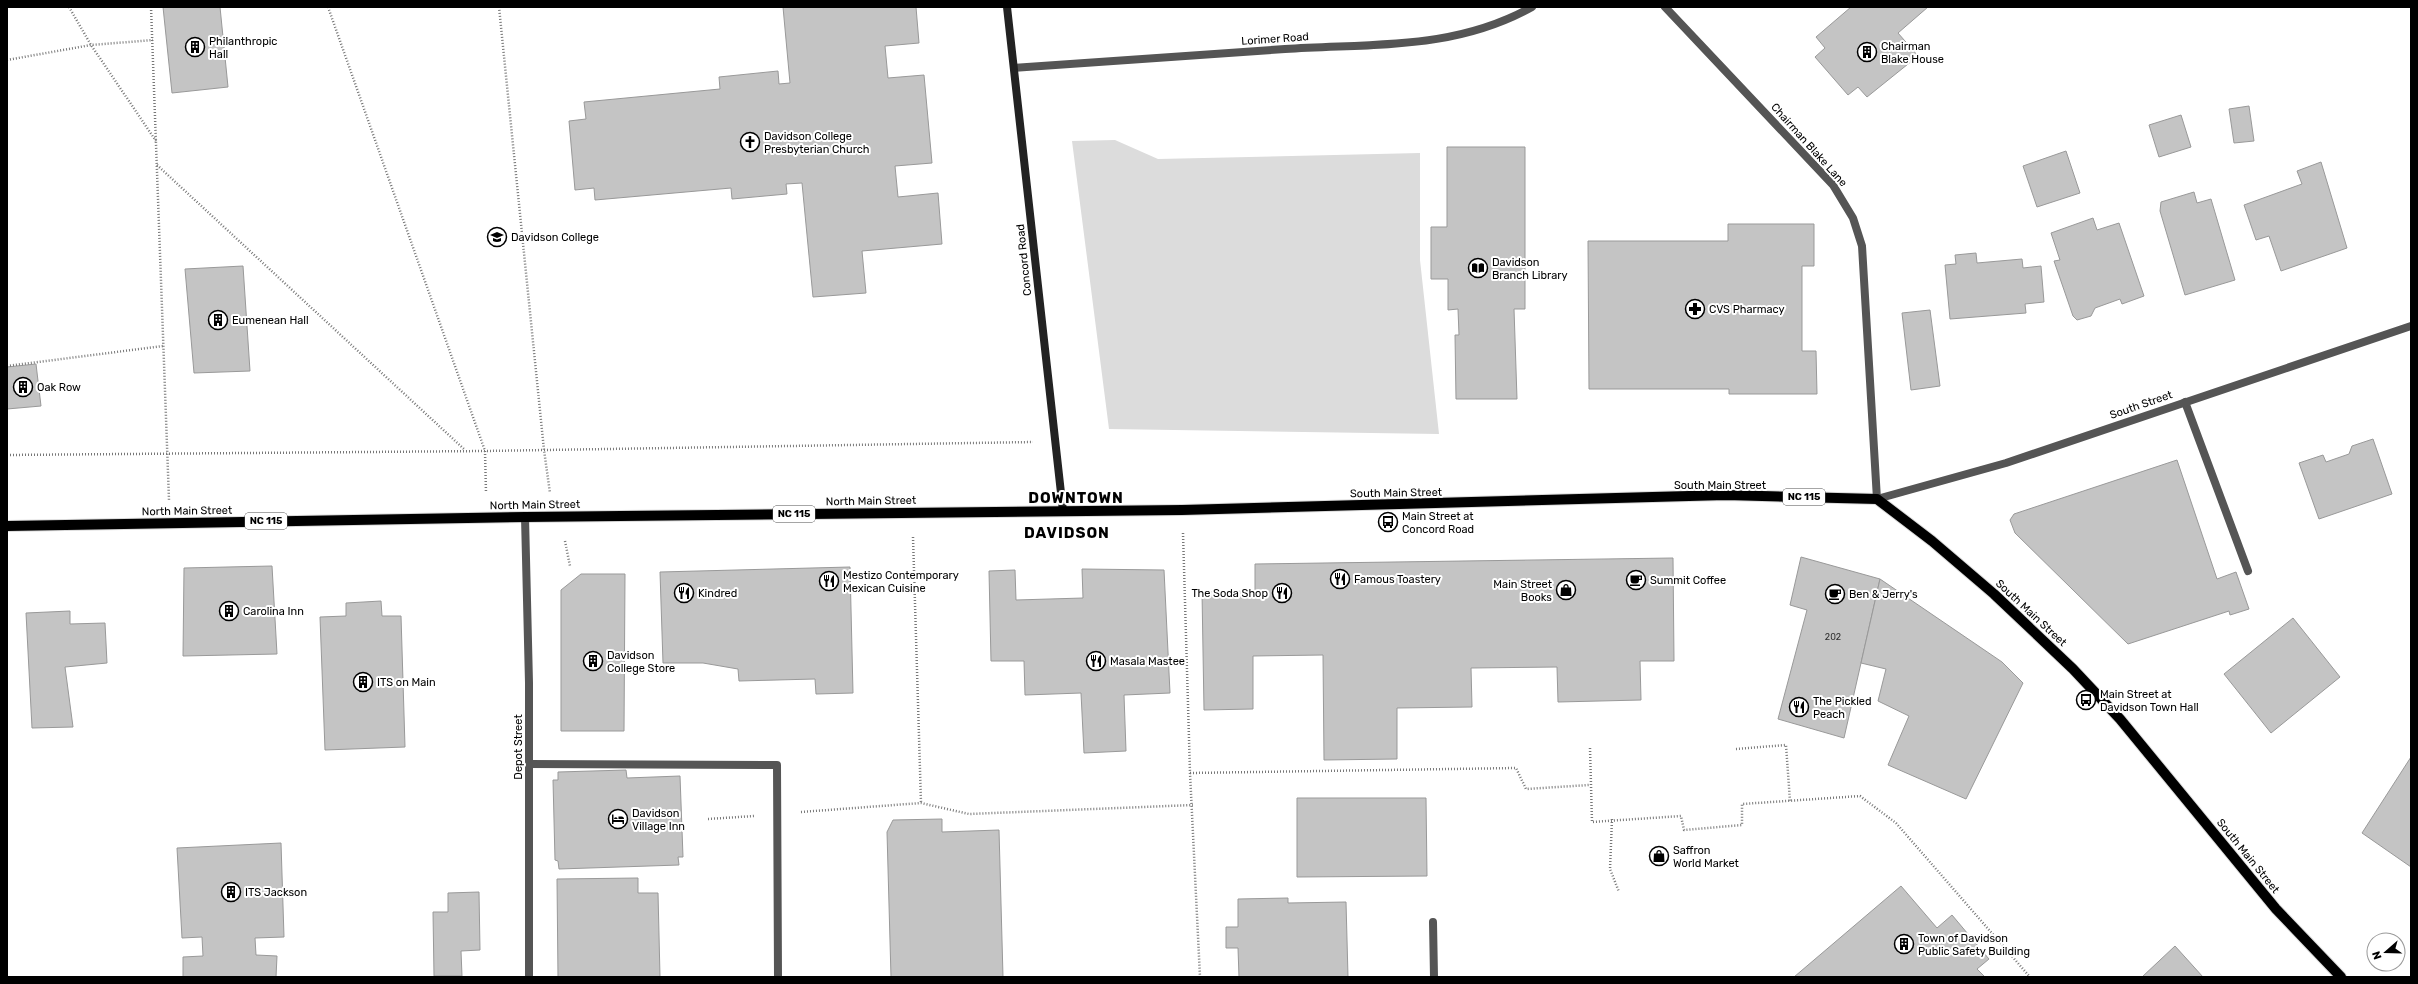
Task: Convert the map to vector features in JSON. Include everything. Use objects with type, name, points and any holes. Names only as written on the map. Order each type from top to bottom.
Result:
[{"type":"main road","name":"Concord Road","points":[[1007,7],[1063,511]]},
{"type":"main road","name":"South Main Street","points":[[1063,511],[1182,510],[1726,495],[1877,499],[1972,574],[2073,669],[2120,719],[2276,909],[2341,977]]},
{"type":"main road","name":"North Main Street","points":[[7,526],[487,517],[1063,511]]},
{"type":"street","name":"Lorimer Road","points":[[1014,68],[1287,49],[1408,43],[1447,39],[1478,31],[1514,17],[1532,7]]},
{"type":"street","name":"Chairman Blake Lane","points":[[1665,7],[1833,185],[1853,218],[1862,246],[1877,499]]},
{"type":"street","name":"South Street","points":[[1877,499],[2006,462],[2411,326]]},
{"type":"street","points":[[2185,402],[2248,571]]},
{"type":"street","name":"Depot Street","points":[[525,517],[529,764],[529,977]]},
{"type":"street","points":[[529,764],[777,765],[778,977]]},
{"type":"street","points":[[1434,922],[1434,977]]},
{"type":"path","points":[[69,7],[91,45],[156,142]]},
{"type":"path","points":[[151,7],[170,523]]},
{"type":"path","points":[[328,7],[485,451],[487,517]]},
{"type":"path","points":[[499,7],[548,489],[560,517],[570,566]]},
{"type":"path","points":[[7,60],[91,45],[152,40]]},
{"type":"path","points":[[157,165],[465,451]]},
{"type":"path","points":[[7,366],[163,346]]},
{"type":"path","points":[[7,455],[485,451],[1055,442]]},
{"type":"path","points":[[1182,510],[1190,773],[1193,805],[1200,977]]},
{"type":"path","points":[[912,512],[921,803]]},
{"type":"path","points":[[1736,750],[1786,745],[1790,801]]},
{"type":"path","points":[[1590,748],[1589,785],[1592,822],[1612,819],[1682,816],[1684,830],[1742,824],[1742,804],[1860,796],[1896,823],[2030,977]]},
{"type":"path","points":[[1190,773],[1516,768],[1526,789],[1589,785]]},
{"type":"path","points":[[708,820],[921,803],[969,814],[1193,805]]},
{"type":"path","points":[[1612,819],[1610,869],[1619,892]]},
{"type":"shaded area","points":[[1115,140],[1158,159],[1420,153],[1420,260],[1439,434],[1109,429],[1072,141]]},
{"type":"building","name":"Philanthropic Hall","points":[[163,7],[220,7],[228,87],[172,93]]},
{"type":"building","name":"Davidson College Presbyterian Church","points":[[783,7],[916,7],[919,43],[885,46],[888,78],[924,75],[932,163],[895,166],[898,197],[938,193],[942,244],[862,251],[866,293],[813,297],[802,183],[786,184],[787,194],[732,199],[731,188],[595,200],[594,188],[575,190],[569,121],[586,119],[584,102],[720,89],[719,77],[778,71],[779,84],[790,83]]},
{"type":"building","name":"Chairman Blake House","points":[[1851,7],[1928,7],[1898,33],[1918,56],[1867,97],[1858,87],[1848,95],[1815,57],[1825,48],[1816,37]]},
{"type":"building","points":[[2249,106],[2254,141],[2234,143],[2229,109]]},
{"type":"building","points":[[2181,115],[2191,147],[2159,157],[2149,125]]},
{"type":"building","name":"Davidson Branch Library","points":[[1447,147],[1525,147],[1525,309],[1514,309],[1517,399],[1456,399],[1455,335],[1459,335],[1458,309],[1448,310],[1448,279],[1431,279],[1431,227],[1447,227]]},
{"type":"building","points":[[2066,151],[2080,193],[2037,207],[2023,166]]},
{"type":"building","points":[[2321,162],[2347,248],[2281,271],[2269,236],[2256,240],[2244,205],[2302,184],[2297,171]]},
{"type":"building","points":[[2194,192],[2197,203],[2211,199],[2235,280],[2185,295],[2160,211],[2161,202]]},
{"type":"building","points":[[2093,218],[2097,230],[2119,223],[2144,296],[2122,304],[2120,299],[2095,308],[2091,316],[2077,320],[2073,316],[2054,261],[2060,260],[2051,233]]},
{"type":"building","name":"CVS Pharmacy","points":[[1728,224],[1814,224],[1814,266],[1802,266],[1802,351],[1816,351],[1817,394],[1729,394],[1729,389],[1589,389],[1588,241],[1728,241]]},
{"type":"building","points":[[1976,253],[1977,263],[2022,259],[2023,268],[2041,266],[2044,302],[2025,304],[2026,313],[1950,319],[1945,265],[1956,264],[1955,255]]},
{"type":"building","name":"Eumenean Hall","points":[[243,266],[250,371],[194,373],[185,269]]},
{"type":"building","points":[[1930,310],[1940,386],[1911,390],[1902,313]]},
{"type":"building","name":"Oak Row","points":[[36,364],[41,406],[7,409],[7,367]]},
{"type":"building","points":[[2373,439],[2392,494],[2319,519],[2299,463],[2323,455],[2326,462],[2349,454],[2352,446]]},
{"type":"building","points":[[2177,460],[2217,579],[2236,572],[2249,609],[2230,615],[2229,611],[2128,644],[2015,533],[2010,520],[2014,514]]},
{"type":"building","points":[[1801,557],[1880,579],[1844,738],[1778,719],[1807,610],[1790,605]]},
{"type":"building","points":[[1673,558],[1674,661],[1640,661],[1641,700],[1558,702],[1557,667],[1471,668],[1472,707],[1397,708],[1397,759],[1324,760],[1323,655],[1253,656],[1253,709],[1204,710],[1202,592],[1255,591],[1255,564]]},
{"type":"building","name":"Carolina Inn","points":[[272,566],[277,654],[183,656],[184,568]]},
{"type":"building","points":[[850,567],[853,693],[816,694],[815,679],[739,681],[738,669],[703,663],[663,663],[660,572]]},
{"type":"building","name":"Masala Mastee","points":[[1082,569],[1164,570],[1170,693],[1124,695],[1126,751],[1084,753],[1081,693],[1025,695],[1024,661],[991,661],[989,571],[1015,570],[1016,600],[1083,598]]},
{"type":"building","name":"Davidson College Store","points":[[581,574],[625,574],[624,731],[561,731],[561,590]]},
{"type":"building","points":[[1880,579],[2002,662],[2023,683],[1966,799],[1888,765],[1909,716],[1878,701],[1886,669],[1861,663]]},
{"type":"building","name":"ITS on Main","points":[[381,601],[382,616],[401,616],[405,747],[325,750],[320,617],[346,616],[346,603]]},
{"type":"building","points":[[70,611],[70,624],[105,623],[107,663],[65,667],[73,727],[32,728],[26,613]]},
{"type":"building","points":[[2293,618],[2340,677],[2271,733],[2224,674]]},
{"type":"building","points":[[2411,757],[2411,867],[2362,833]]},
{"type":"building","name":"Davidson Village Inn","points":[[626,770],[627,778],[680,776],[683,857],[678,857],[679,865],[559,869],[558,861],[555,860],[553,780],[558,780],[558,772]]},
{"type":"building","points":[[1297,798],[1426,798],[1427,876],[1297,877]]},
{"type":"building","points":[[942,819],[942,832],[999,830],[1003,977],[891,977],[887,832],[893,820]]},
{"type":"building","name":"ITS Jackson","points":[[281,843],[284,937],[255,938],[256,955],[277,956],[276,977],[183,977],[183,957],[203,956],[202,937],[182,938],[177,848]]},
{"type":"building","points":[[638,878],[638,893],[658,893],[660,977],[558,977],[557,879]]},
{"type":"building","name":"Town of Davidson Public Safety Building","points":[[1901,886],[1937,928],[1952,915],[1989,959],[1977,969],[1985,977],[1794,977]]},
{"type":"building","points":[[479,892],[480,950],[461,951],[462,976],[434,976],[433,912],[448,912],[448,893]]},
{"type":"building","points":[[1288,898],[1288,903],[1346,902],[1348,977],[1239,977],[1238,948],[1226,948],[1226,927],[1238,927],[1238,899]]},
{"type":"building","points":[[2175,946],[2203,977],[2142,977]]},
{"type":"place","name":"Philanthropic Hall","points":[[195,47]]},
{"type":"place","name":"Chairman Blake House","points":[[1867,52]]},
{"type":"place","name":"Davidson College Presbyterian Church","points":[[750,142]]},
{"type":"place","name":"Davidson College","points":[[497,237]]},
{"type":"place","name":"Davidson Branch Library","points":[[1478,268]]},
{"type":"place","name":"CVS Pharmacy","points":[[1695,309]]},
{"type":"place","name":"Eumenean Hall","points":[[218,320]]},
{"type":"place","name":"Oak Row","points":[[23,387]]},
{"type":"place","name":"Main Street at Concord Road","points":[[1388,522]]},
{"type":"place","name":"Famous Toastery","points":[[1340,579]]},
{"type":"place","name":"Summit Coffee","points":[[1636,580]]},
{"type":"place","name":"Mestizo Contemporary Mexican Cuisine","points":[[829,581]]},
{"type":"place","name":"Main Street Books","points":[[1566,590]]},
{"type":"place","name":"Kindred","points":[[684,593]]},
{"type":"place","name":"The Soda Shop","points":[[1282,593]]},
{"type":"place","name":"Ben & Jerry's","points":[[1835,594]]},
{"type":"place","name":"Carolina Inn","points":[[229,611]]},
{"type":"place","name":"Davidson College Store","points":[[593,661]]},
{"type":"place","name":"Masala Mastee","points":[[1096,661]]},
{"type":"place","name":"ITS on Main","points":[[363,682]]},
{"type":"place","name":"Main Street at Davidson Town Hall","points":[[2086,700]]},
{"type":"place","name":"The Pickled Peach","points":[[1799,707]]},
{"type":"place","name":"Davidson Village Inn","points":[[618,819]]},
{"type":"place","name":"Saffron World Market","points":[[1659,856]]},
{"type":"place","name":"ITS Jackson","points":[[231,892]]},
{"type":"place","name":"Town of Davidson Public Safety Building","points":[[1904,944]]},
{"type":"district","name":"DOWNTOWN","points":[[1076,498]]},
{"type":"district","name":"DAVIDSON","points":[[1067,533]]}]
